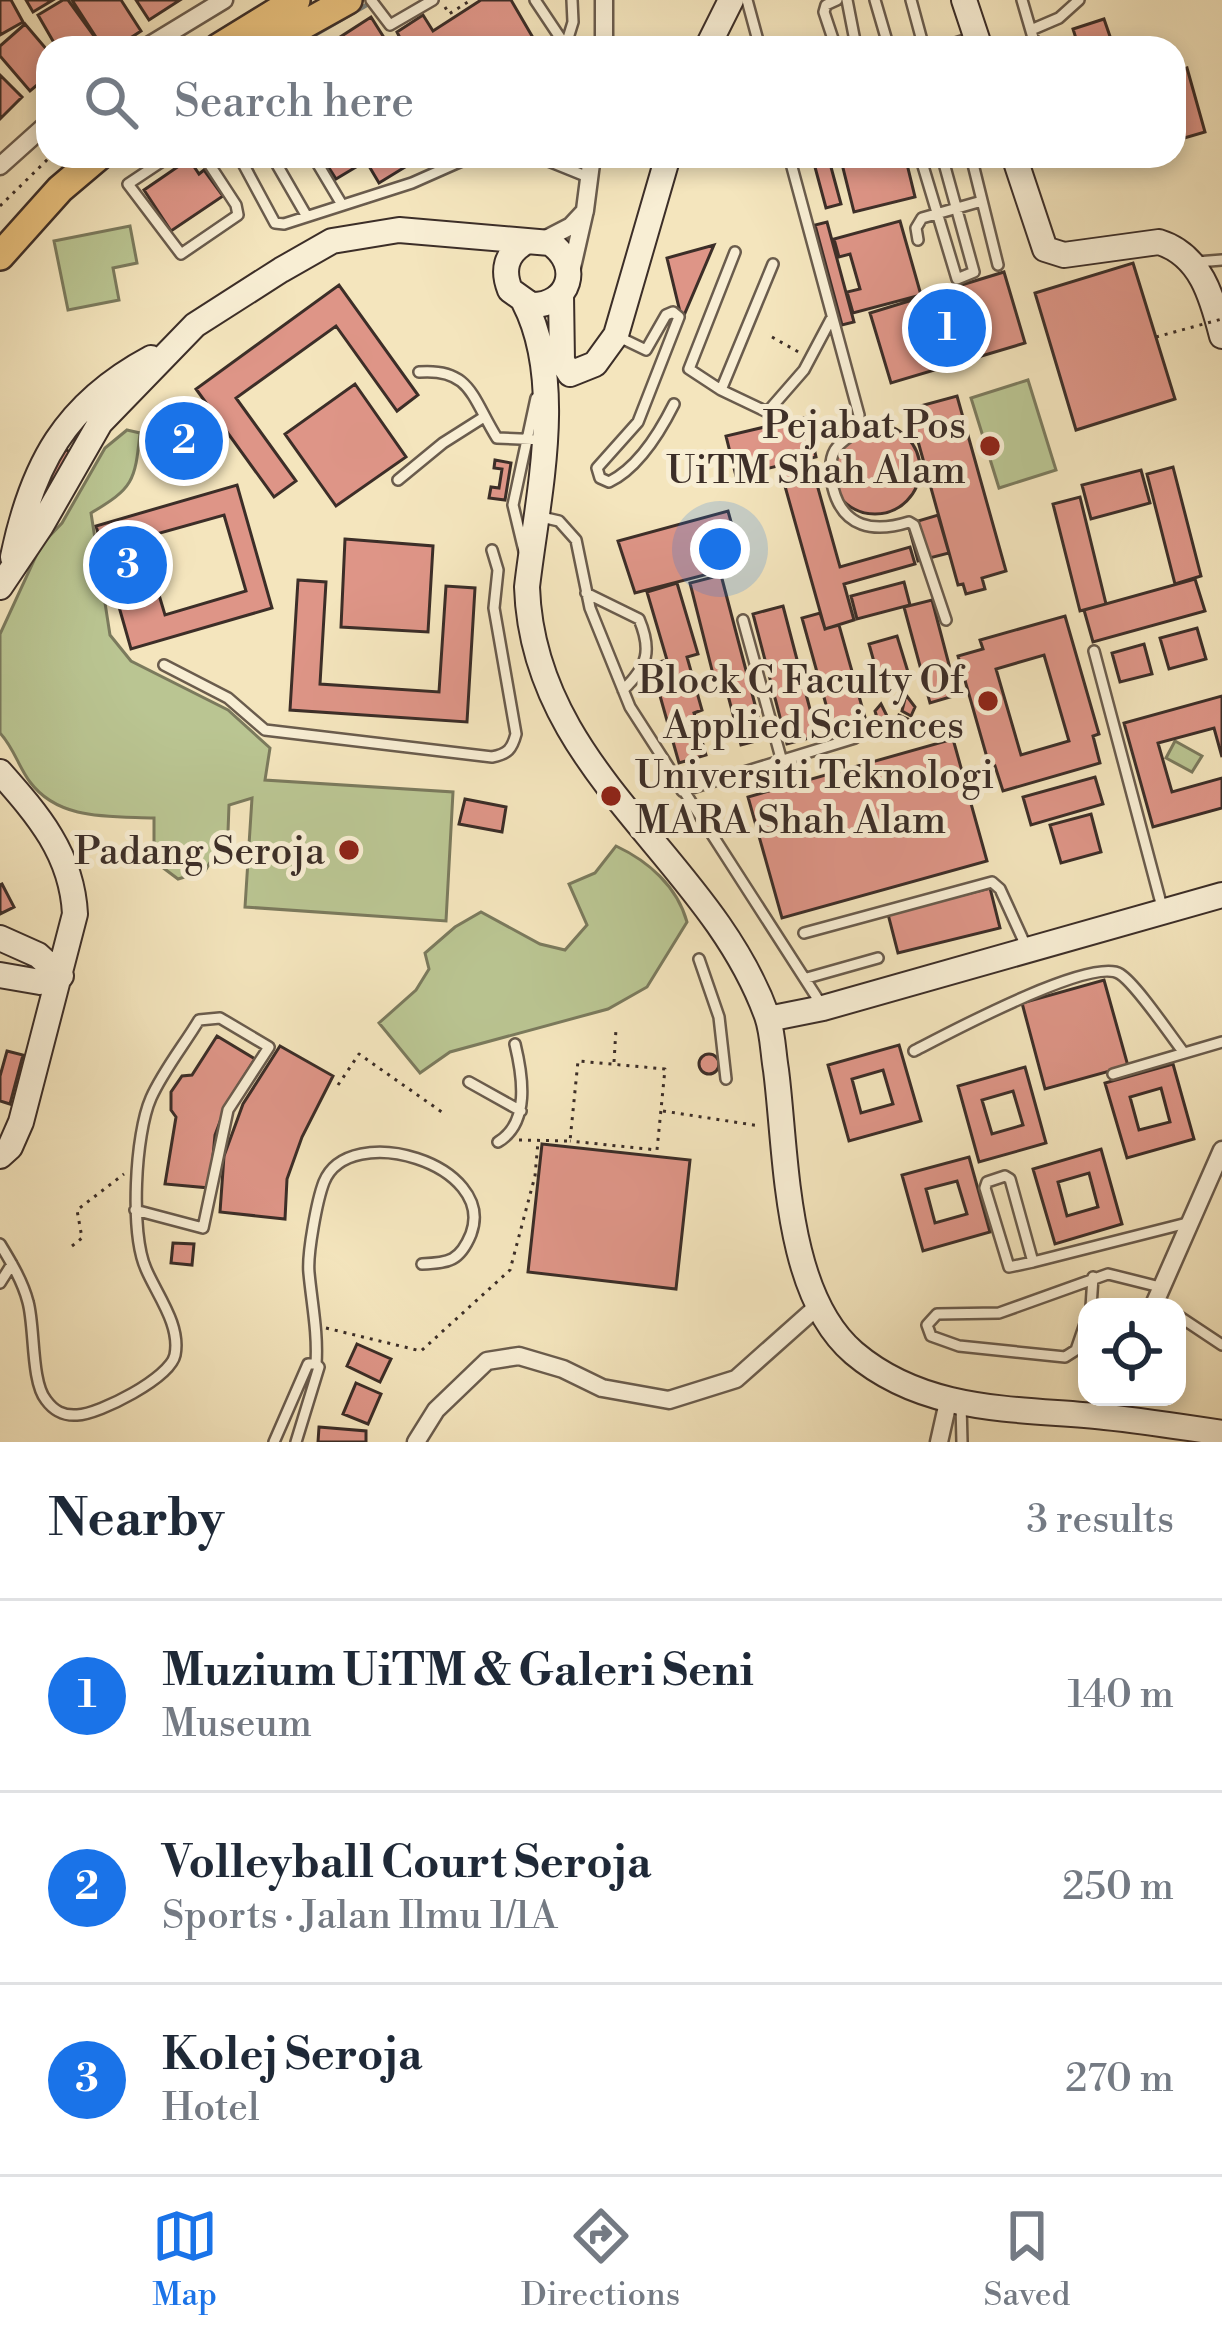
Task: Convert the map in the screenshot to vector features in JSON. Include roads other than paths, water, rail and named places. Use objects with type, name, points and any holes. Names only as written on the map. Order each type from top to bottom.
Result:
[{"type":"main road","points":[[238,36],[296,0]]},
{"type":"main road","points":[[284,36],[348,0]]},
{"type":"main road","points":[[0,228],[58,168]]},
{"type":"main road","points":[[0,256],[85,168]]},
{"type":"street","points":[[165,36],[224,0]]},
{"type":"street","points":[[604,0],[604,36]]},
{"type":"street","points":[[713,36],[731,0]]},
{"type":"street","points":[[964,0],[976,36]]},
{"type":"street","points":[[0,166],[36,134]]},
{"type":"street","points":[[590,168],[548,400],[534,439],[535,515],[528,612],[544,677],[558,709],[599,777],[696,891],[740,959],[769,1019],[797,1238],[818,1306],[857,1355],[903,1384],[954,1403],[1110,1407],[1222,1432]]},
{"type":"street","points":[[455,232],[505,272],[510,290],[524,302],[536,325],[552,367],[571,374],[585,371],[616,335],[665,168]]},
{"type":"street","points":[[1017,168],[1040,243],[1052,253],[1159,242],[1184,253],[1214,306],[1222,336]]},
{"type":"street","points":[[505,272],[513,252],[562,232],[585,210]]},
{"type":"street","points":[[5,577],[41,526],[100,423],[169,348],[195,325],[332,242],[399,230],[533,242],[563,253],[566,286]]},
{"type":"street","points":[[524,302],[544,305],[566,286]]},
{"type":"street","points":[[0,772],[54,838],[73,884],[75,914],[21,1122],[5,1151],[0,1173]]},
{"type":"street","points":[[769,1019],[824,1008],[1222,895]]},
{"type":"street","points":[[25,949],[46,942],[75,914]]},
{"type":"street","points":[[0,938],[51,963],[61,976]]},
{"type":"street","points":[[9,978],[50,981],[61,976]]},
{"type":"street","points":[[9,978],[38,1002],[47,1031]]},
{"type":"street","points":[[1160,1298],[1222,1150]]},
{"type":"street","points":[[416,1442],[436,1410],[487,1361],[519,1356],[563,1369],[602,1388],[669,1400],[736,1379],[818,1306]]},
{"type":"street","points":[[939,1442],[954,1403]]},
{"type":"lane","points":[[374,4],[390,25],[437,0]]},
{"type":"lane","points":[[535,0],[558,36]]},
{"type":"lane","points":[[568,36],[572,0]]},
{"type":"lane","points":[[747,0],[757,36]]},
{"type":"lane","points":[[833,36],[824,12],[826,5],[837,0]]},
{"type":"lane","points":[[847,0],[855,36]]},
{"type":"lane","points":[[875,0],[886,36]]},
{"type":"lane","points":[[911,0],[921,36]]},
{"type":"lane","points":[[1022,0],[1033,36]]},
{"type":"lane","points":[[1031,30],[1059,18],[1079,0]]},
{"type":"lane","points":[[152,168],[128,184],[182,254],[238,215],[212,168]]},
{"type":"lane","points":[[245,168],[275,223],[412,183],[446,168]]},
{"type":"lane","points":[[279,168],[306,215]]},
{"type":"lane","points":[[320,168],[341,203]]},
{"type":"lane","points":[[566,168],[588,177]]},
{"type":"lane","points":[[792,168],[859,423],[858,430],[834,452],[830,471],[837,502],[846,517],[860,525],[878,530],[909,522],[914,525],[946,620]]},
{"type":"lane","points":[[924,168],[956,278],[973,274],[945,168]]},
{"type":"lane","points":[[974,168],[998,265]]},
{"type":"lane","points":[[918,240],[917,223],[982,201]]},
{"type":"lane","points":[[735,252],[689,369],[765,411],[787,394],[832,320]]},
{"type":"lane","points":[[1193,262],[1222,260]]},
{"type":"lane","points":[[721,390],[773,264]]},
{"type":"lane","points":[[616,335],[646,350],[666,315],[676,313],[680,321],[638,422],[600,463],[600,478],[609,482],[619,477],[660,431],[674,404]]},
{"type":"lane","points":[[419,372],[446,370],[462,380],[497,438],[534,439],[513,505],[529,567]]},
{"type":"lane","points":[[398,480],[484,417]]},
{"type":"lane","points":[[535,515],[559,521],[572,534],[586,593],[623,689],[682,790],[824,1008]]},
{"type":"lane","points":[[164,664],[228,698],[265,730],[504,755],[517,734],[494,608],[498,570],[492,550]]},
{"type":"lane","points":[[586,593],[639,619],[645,633],[649,655],[639,675],[623,689]]},
{"type":"lane","points":[[743,620],[781,758]]},
{"type":"lane","points":[[1094,652],[1164,913]]},
{"type":"lane","points":[[682,790],[855,738]]},
{"type":"lane","points":[[805,933],[992,882],[1000,889],[1028,950]]},
{"type":"lane","points":[[698,958],[719,1017],[726,1078]]},
{"type":"lane","points":[[807,978],[878,958]]},
{"type":"lane","points":[[914,1051],[1012,1000],[1107,970],[1123,976],[1184,1053]]},
{"type":"lane","points":[[0,1244],[27,1296],[40,1392],[57,1412],[93,1413],[166,1372],[175,1356],[171,1320],[137,1248],[135,1210],[137,1173],[149,1100],[200,1020],[220,1018],[269,1047],[228,1109],[203,1228],[135,1210]]},
{"type":"lane","points":[[1112,1073],[1222,1042]]},
{"type":"lane","points":[[498,1142],[513,1133],[521,1111],[515,1044]]},
{"type":"lane","points":[[469,1082],[521,1111]]},
{"type":"lane","points":[[296,1442],[319,1367],[308,1268],[324,1179],[346,1156],[374,1151],[404,1156],[456,1177],[472,1200],[475,1222],[464,1252],[451,1263],[422,1264]]},
{"type":"lane","points":[[1033,1262],[1010,1179],[1005,1176],[988,1182],[985,1188],[1004,1263],[1009,1267],[1033,1262],[1191,1222]]},
{"type":"lane","points":[[0,1283],[12,1264]]},
{"type":"lane","points":[[1078,1344],[1066,1357],[959,1346],[931,1336],[927,1325],[937,1314],[999,1313],[1108,1274],[1155,1298]]},
{"type":"lane","points":[[1092,1298],[1093,1277]]},
{"type":"lane","points":[[1186,1321],[1222,1345]]},
{"type":"lane","points":[[274,1442],[308,1364],[316,1364]]},
{"type":"lane","points":[[954,1403],[962,1442]]},
{"type":"waterway","points":[[313,36],[370,3]]},
{"type":"place","name":"Muzium UiTM & Galeri Seni","points":[[947,328]]},
{"type":"place","name":"Volleyball Court Seroja","points":[[184,441]]},
{"type":"place","name":"Pejabat Pos UiTM Shah Alam","points":[[990,446]]},
{"type":"place","name":"Kolej Seroja","points":[[128,565]]},
{"type":"place","name":"Block C Faculty Of Applied Sciences","points":[[988,701]]},
{"type":"place","name":"Universiti Teknologi MARA Shah Alam","points":[[611,796]]},
{"type":"place","name":"Padang Seroja","points":[[349,850]]}]
